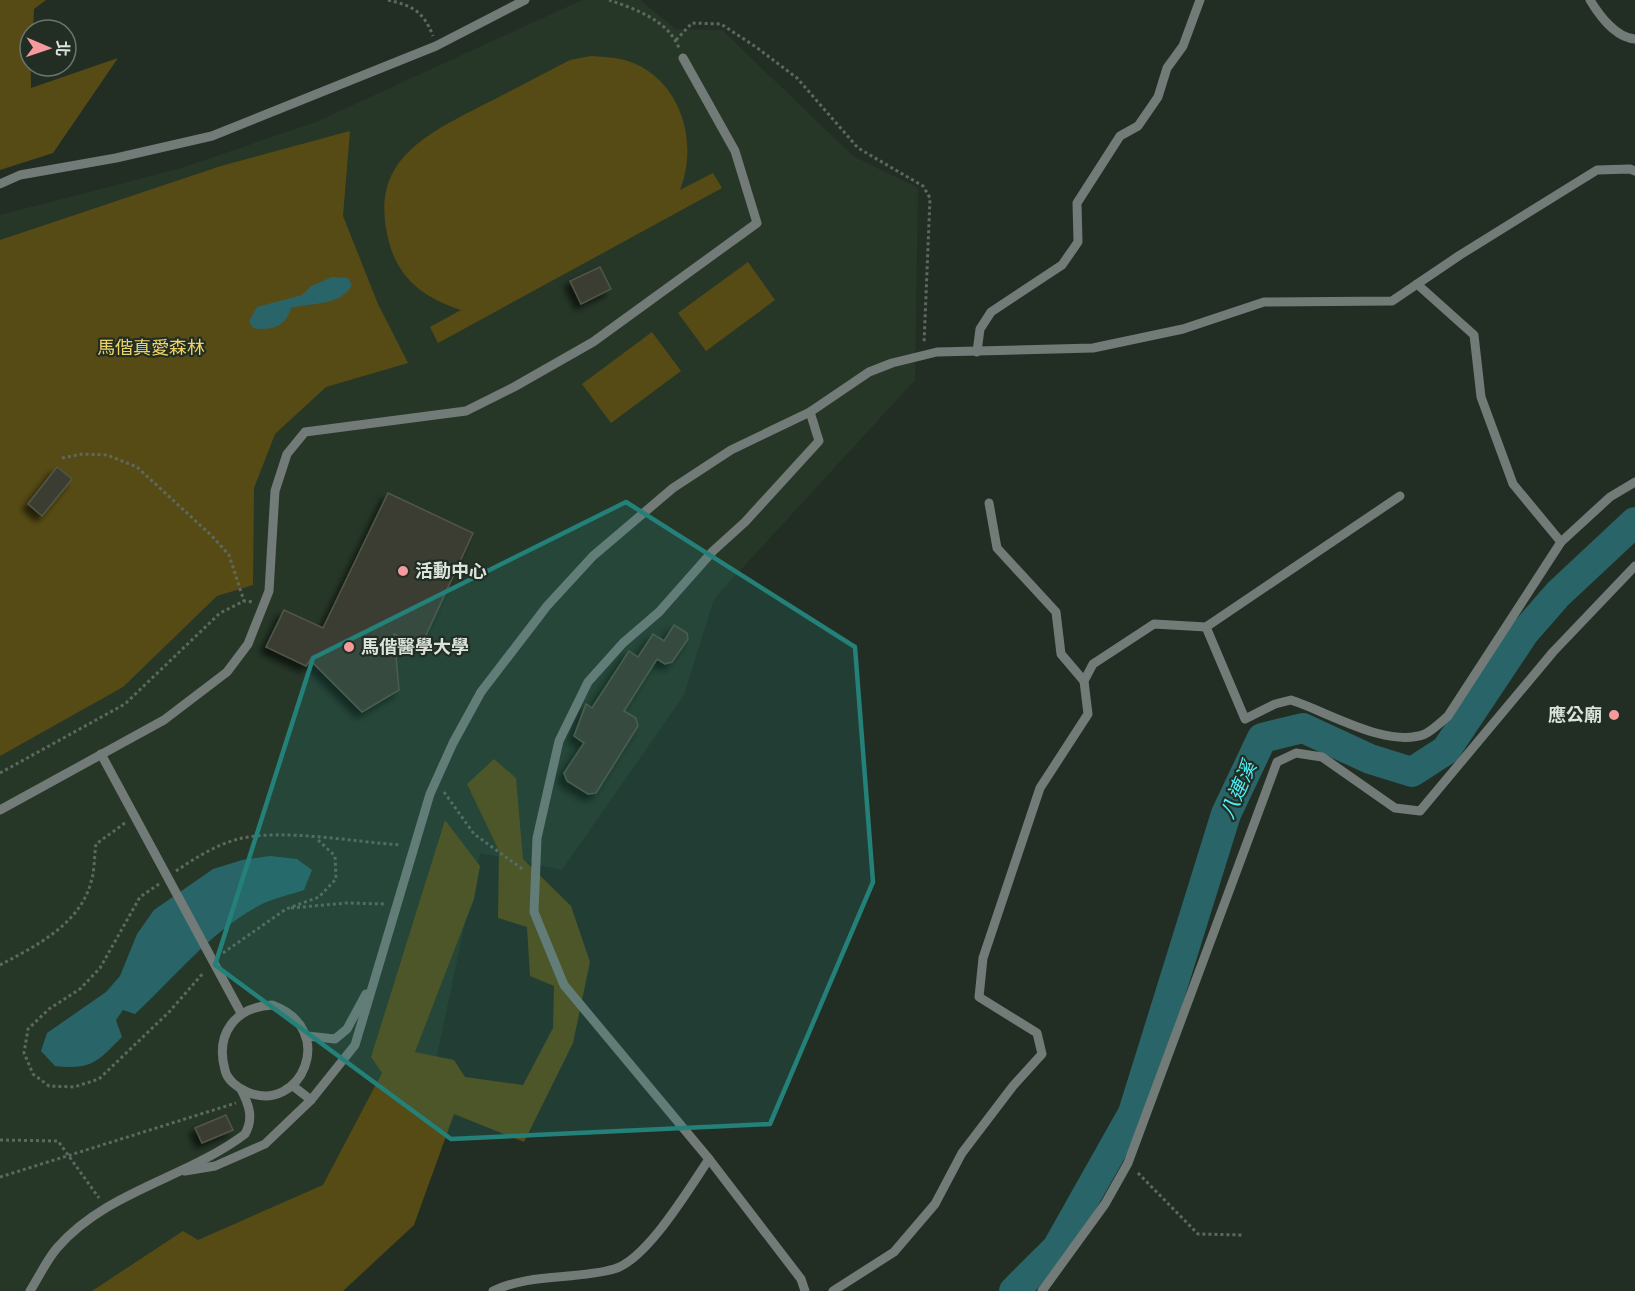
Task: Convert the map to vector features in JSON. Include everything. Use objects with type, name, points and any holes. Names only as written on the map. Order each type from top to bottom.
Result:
[{"type":"lane","points":[[0,184],[20,175],[116,158],[212,136],[436,46],[525,0]]},
{"type":"lane","points":[[977,352],[980,329],[991,312],[1062,265],[1078,242],[1077,203],[1120,136],[1138,126],[1158,97],[1167,68],[1183,46],[1200,0]]},
{"type":"lane","points":[[1590,0],[1608,23],[1625,38],[1635,39]]},
{"type":"lane","points":[[0,810],[164,720],[227,672],[248,644],[269,591],[275,491],[287,454],[305,432],[336,426],[466,411],[514,387],[593,342],[757,223],[735,151],[683,58]]},
{"type":"lane","points":[[185,1171],[215,1166],[265,1144],[312,1100],[355,1045],[436,780],[481,692],[547,606],[593,556],[674,488],[731,450],[810,412],[869,372],[892,363],[937,352],[1093,348],[1183,329],[1264,302],[1392,301],[1597,170],[1630,169],[1635,171]]},
{"type":"lane","points":[[1417,284],[1474,334],[1481,397],[1513,484],[1561,542]]},
{"type":"lane","points":[[805,1291],[801,1279],[709,1160],[564,985],[534,912],[537,838],[559,741],[588,682],[623,643],[659,612],[713,551],[745,522],[819,441],[810,412]]},
{"type":"lane","points":[[1206,627],[1245,719],[1275,704],[1291,700],[1388,737],[1412,737],[1427,733],[1448,716],[1561,542],[1610,497],[1635,482]]},
{"type":"lane","points":[[1084,681],[1093,664],[1154,624],[1206,627],[1400,496]]},
{"type":"lane","points":[[833,1291],[894,1252],[935,1204],[962,1153],[1012,1086],[1042,1054],[1037,1033],[980,997],[983,958],[1040,788],[1088,714],[1084,681],[1060,654],[1056,612],[996,548],[989,504]]},
{"type":"lane","points":[[1042,1291],[1105,1204],[1128,1163],[1277,762],[1296,753],[1322,757],[1395,808],[1420,811],[1553,652],[1635,566]]},
{"type":"lane","points":[[101,754],[241,1013]]},
{"type":"lane","points":[[307,1036],[335,1039],[346,1029],[373,985]]},
{"type":"lane","points":[[264,1005],[288,1011],[300,1022],[307,1036],[304,1070],[293,1086],[272,1094],[256,1096],[241,1089],[226,1076],[222,1059],[230,1025],[241,1013],[264,1005]]},
{"type":"lane","points":[[293,1086],[312,1100]]},
{"type":"lane","points":[[30,1291],[57,1248],[107,1209],[131,1194],[185,1171],[245,1134],[251,1124],[241,1089]]},
{"type":"lane","points":[[493,1291],[561,1276],[616,1269],[651,1242],[709,1160]]},
{"type":"path","points":[[388,0],[406,4],[426,18],[436,46]]},
{"type":"path","points":[[609,0],[647,14],[676,40],[683,58]]},
{"type":"path","points":[[676,40],[692,23],[721,24],[797,78],[858,148],[923,186],[930,198],[923,355]]},
{"type":"path","points":[[62,458],[82,454],[107,455],[137,467],[212,536],[229,555],[244,601]]},
{"type":"path","points":[[0,773],[125,704],[220,613],[244,601],[264,604]]},
{"type":"path","points":[[436,780],[474,834],[519,864],[535,882]]},
{"type":"path","points":[[0,965],[42,942],[79,909],[92,882],[96,844],[134,816]]},
{"type":"path","points":[[286,909],[346,903],[397,904]]},
{"type":"path","points":[[0,1177],[246,1100]]},
{"type":"path","points":[[0,1140],[58,1142],[107,1209]]},
{"type":"path","points":[[1128,1163],[1198,1234],[1243,1235]]},
{"type":"highlighted area","points":[[626,502],[855,647],[873,882],[770,1124],[451,1139],[215,965],[313,658]]},
{"type":"shaded area","name":"馬偕醫學大學","points":[[582,0],[640,0],[676,29],[722,30],[853,156],[918,188],[915,380],[714,599],[684,695],[562,870],[480,853],[430,1088],[238,1291],[0,1291],[0,215],[178,169],[316,122]]},
{"type":"green space","points":[[0,0],[46,0],[34,9],[34,18],[18,18],[18,78],[31,78],[31,88],[60,78],[78,78],[78,72],[118,58],[53,153],[0,170]]},
{"type":"green space","points":[[591,56],[628,61],[646,70],[661,82],[673,97],[686,133],[685,171],[680,190],[713,173],[722,188],[438,343],[430,327],[461,310],[436,300],[415,286],[399,267],[393,255],[384,215],[386,192],[393,172],[405,156],[438,129],[570,60]]},
{"type":"green space","name":"馬偕真愛森林","points":[[350,131],[343,216],[378,304],[408,363],[326,387],[275,434],[254,488],[253,585],[217,596],[123,687],[0,756],[0,240],[221,166]]},
{"type":"green space","points":[[748,262],[775,300],[706,351],[678,313]]},
{"type":"green space","points":[[652,332],[681,371],[611,423],[582,384]]},
{"type":"green space","points":[[494,759],[516,778],[523,859],[571,906],[590,962],[573,1043],[524,1142],[454,1114],[414,1225],[343,1291],[92,1291],[183,1231],[198,1240],[323,1185],[382,1073],[371,1057],[445,820],[480,866],[474,899],[415,1052],[454,1060],[465,1077],[523,1085],[553,1028],[554,986],[530,976],[527,927],[498,918],[499,851],[467,784]]},
{"type":"water","points":[[332,277],[348,278],[352,285],[347,292],[333,300],[291,308],[285,320],[277,326],[266,329],[253,328],[249,321],[257,307],[302,295],[311,286]]},
{"type":"water","points":[[270,856],[297,859],[312,870],[304,890],[260,905],[242,916],[209,941],[135,1014],[123,1010],[116,1020],[122,1037],[100,1058],[78,1067],[55,1066],[41,1051],[47,1033],[106,992],[120,976],[137,934],[154,910],[213,869],[242,860]]},
{"type":"building","points":[[600,267],[611,289],[581,304],[570,281]]},
{"type":"building","points":[[57,467],[72,479],[42,516],[28,504]]},
{"type":"building","name":"活動中心","points":[[388,493],[473,533],[421,646],[394,634],[399,690],[362,712],[310,660],[306,666],[266,647],[284,610],[323,628]]},
{"type":"building","points":[[674,625],[687,633],[688,639],[672,662],[665,664],[657,659],[624,711],[636,718],[638,726],[596,793],[588,794],[567,781],[564,773],[584,743],[574,736],[586,704],[592,708],[629,651],[638,657],[653,634],[664,641]]},
{"type":"building","points":[[226,1115],[233,1130],[202,1143],[195,1128]]},
{"type":"waterway","name":"八連溪","points":[[1014,1291],[1057,1248],[1133,1113],[1226,814],[1262,738],[1303,728],[1370,759],[1412,772],[1446,750],[1524,633],[1558,594],[1635,522]]},
{"type":"place","name":"活動中心","points":[[403,571]]},
{"type":"place","name":"馬偕醫學大學","points":[[349,647]]},
{"type":"place","name":"應公廟","points":[[1614,715]]}]
